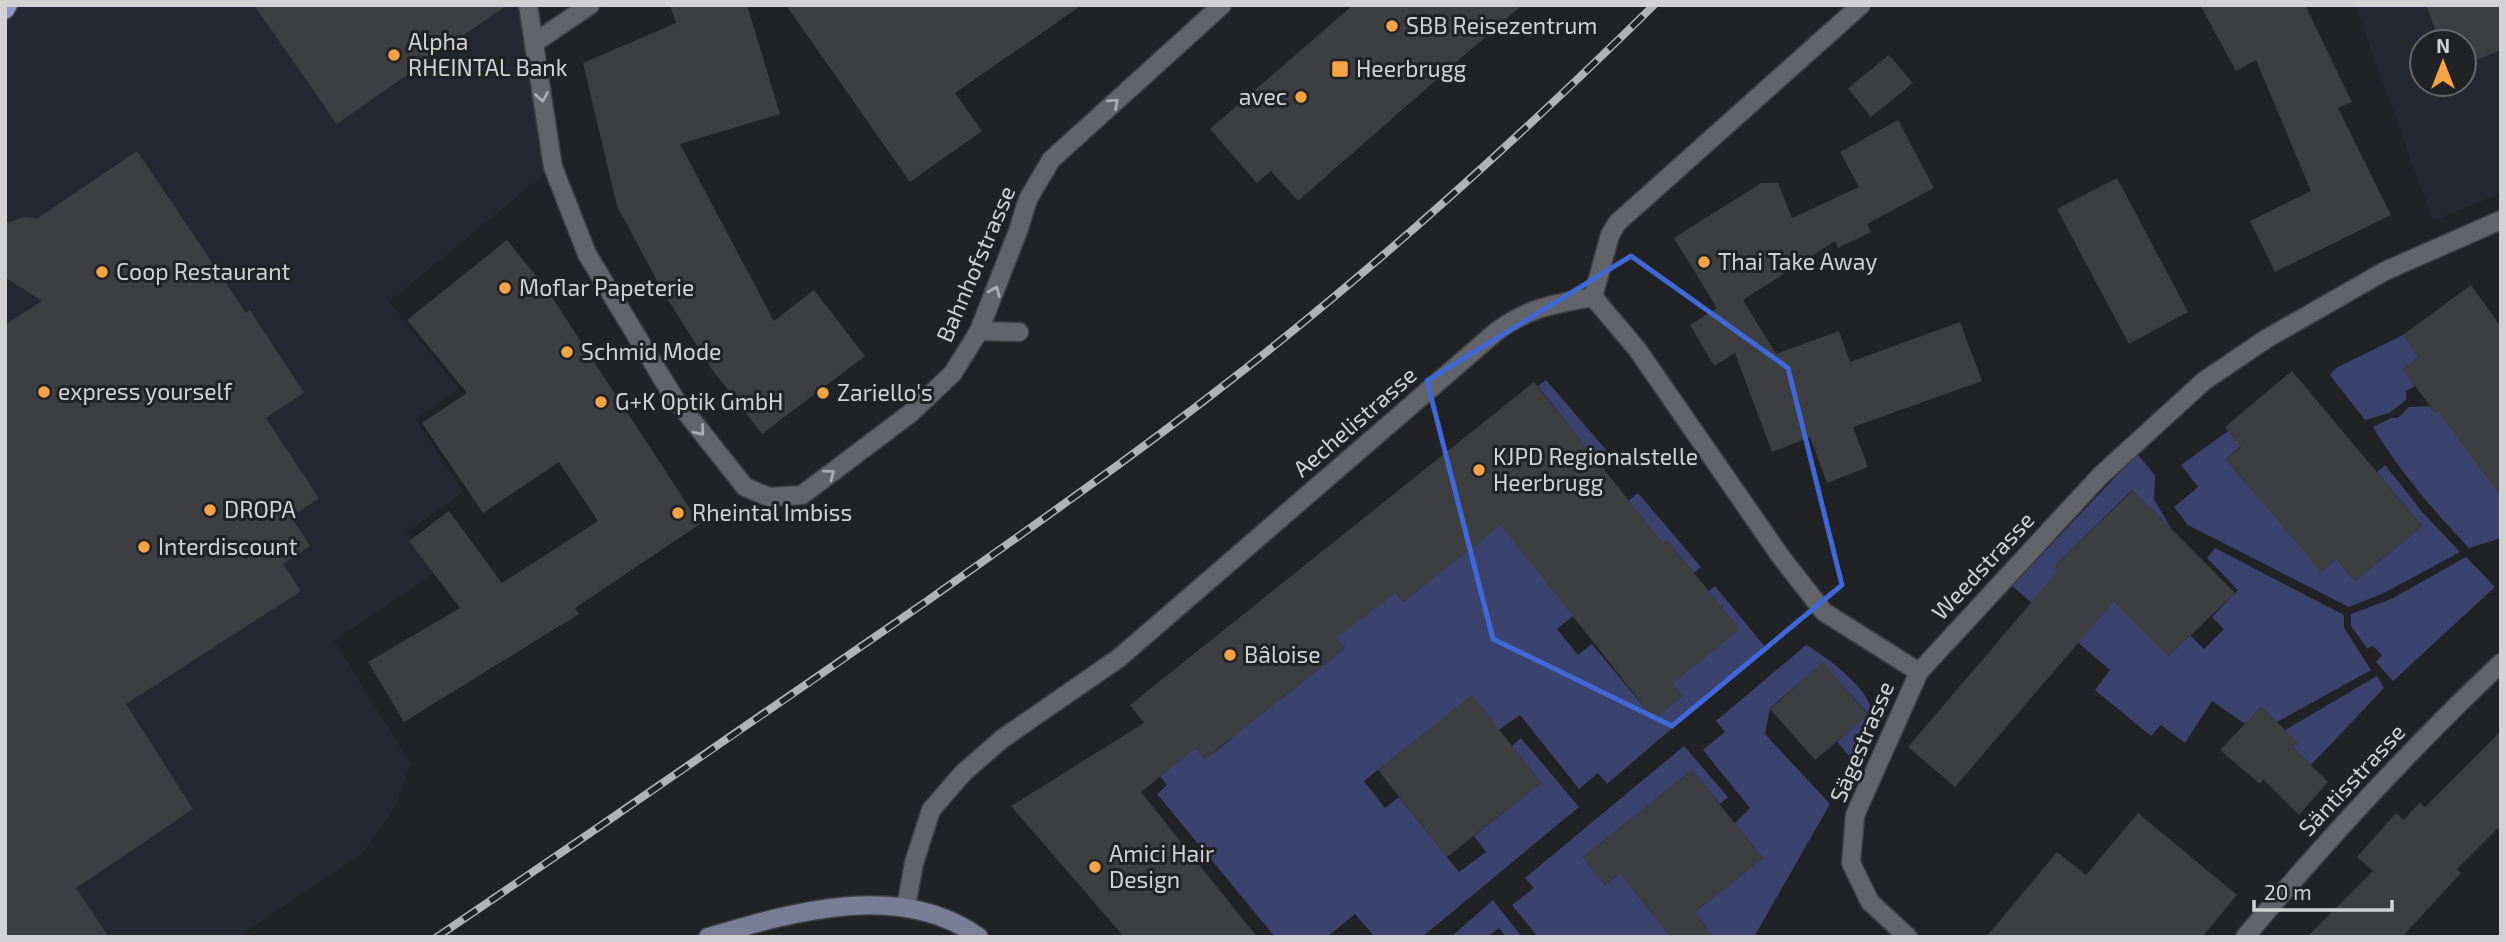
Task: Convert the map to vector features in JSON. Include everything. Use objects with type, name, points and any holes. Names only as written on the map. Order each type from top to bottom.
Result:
[{"type":"main road","points":[[708,937],[767,920],[831,907],[906,907],[947,919],[979,937]]},
{"type":"street","name":"Bahnhofstrasse","points":[[528,5],[553,167],[587,254],[673,396],[745,486],[769,497],[802,495],[929,396],[953,373],[979,331],[1018,232],[1028,199],[1051,160],[1222,5]]},
{"type":"street","points":[[534,43],[590,5]]},
{"type":"street","points":[[1861,5],[1617,223],[1610,235],[1593,297],[1637,349],[1781,558],[1824,612],[1919,672]]},
{"type":"street","name":"Weedstrasse","points":[[1919,672],[2100,476],[2204,381],[2266,339],[2385,271],[2501,220]]},
{"type":"street","name":"Aechelistrasse","points":[[906,907],[914,863],[932,810],[963,772],[1002,739],[1119,658],[1497,331],[1521,314],[1542,305],[1593,297]]},
{"type":"street","points":[[979,331],[1019,332]]},
{"type":"street","name":"Säntisstrasse","points":[[2245,937],[2294,878],[2438,724],[2501,663]]},
{"type":"street","name":"Sägestrasse","points":[[1908,937],[1870,902],[1851,863],[1856,815],[1919,672]]},
{"type":"highlighted area","points":[[1631,256],[1788,368],[1842,585],[1672,726],[1493,639],[1427,381]]},
{"type":"shaded area","points":[[8,5],[529,5],[553,167],[389,302],[459,389],[416,419],[463,492],[406,533],[437,571],[334,641],[411,764],[396,805],[363,853],[238,937],[5,937],[5,10]]},
{"type":"shaded area","points":[[2355,5],[2501,5],[2501,193],[2433,221]]},
{"type":"shaded area","points":[[2403,335],[2419,357],[2403,369],[2415,386],[2406,391],[2406,400],[2389,413],[2365,420],[2330,375],[2336,368]]},
{"type":"shaded area","points":[[1546,380],[1613,458],[1512,537],[1541,573],[1638,493],[1701,567],[1694,573],[1667,540],[1557,629],[1578,655],[1592,644],[1654,719],[1682,696],[1672,684],[1709,591],[1715,586],[1766,648],[1607,784],[1598,773],[1579,789],[1520,715],[1499,730],[1472,696],[1364,781],[1385,808],[1399,797],[1459,872],[1486,852],[1474,836],[1541,783],[1512,746],[1521,738],[1579,807],[1422,937],[1375,937],[1355,914],[1327,937],[1275,937],[1157,794],[1167,785],[1137,746],[1196,748],[1205,759],[1232,739],[1222,725],[1267,690],[1277,702],[1345,648],[1312,607],[1396,593],[1403,602],[1429,581],[1581,441],[1538,386]]},
{"type":"shaded area","points":[[2453,399],[2501,493],[2501,538],[2469,548],[2394,460],[2373,427],[2391,418],[2398,418],[2409,407],[2429,406],[2435,413]]},
{"type":"shaded area","points":[[2228,431],[2241,446],[2226,459],[2251,489],[2267,476],[2321,572],[2336,559],[2355,581],[2422,526],[2377,472],[2385,465],[2424,514],[2460,552],[2384,593],[2349,607],[2188,525],[2174,507],[2198,487],[2181,465]]},
{"type":"shaded area","points":[[2137,454],[2155,475],[2154,499],[2171,528],[2132,490],[2055,566],[2091,578],[2169,656],[2190,635],[2204,649],[2224,629],[2212,617],[2238,590],[2207,558],[2215,548],[2344,615],[2344,628],[2371,670],[2277,722],[2261,707],[2245,724],[2212,701],[2185,743],[2161,725],[2151,736],[2095,690],[2110,670],[2012,586]]},
{"type":"shaded area","points":[[2466,557],[2495,587],[2393,681],[2376,662],[2382,655],[2373,646],[2367,648],[2351,626],[2351,614],[2391,599]]},
{"type":"shaded area","points":[[1806,645],[1847,675],[1865,695],[1872,715],[1868,732],[1854,761],[1837,742],[1868,714],[1823,663],[1770,708],[1765,734],[1830,804],[1754,937],[1695,937],[1706,927],[1695,912],[1763,858],[1735,823],[1750,808],[1703,750],[1725,732],[1716,721]]},
{"type":"shaded area","points":[[2377,676],[2384,688],[2311,765],[2293,747],[2285,730]]},
{"type":"shaded area","points":[[1684,746],[1728,797],[1720,804],[1692,770],[1583,857],[1605,885],[1620,873],[1671,937],[1538,937],[1512,905],[1534,888],[1525,878]]},
{"type":"shaded area","points":[[1493,900],[1522,937],[1506,937],[1499,928],[1487,937],[1451,937]]},
{"type":"building","points":[[254,5],[507,5],[337,124]]},
{"type":"building","points":[[670,5],[747,5],[780,114],[680,144],[774,321],[814,290],[865,356],[762,434],[711,368],[663,292],[617,206],[583,63],[676,23]]},
{"type":"building","points":[[786,5],[1082,5],[955,93],[982,131],[910,182]]},
{"type":"building","points":[[1353,5],[1522,5],[1298,201],[1271,171],[1257,183],[1210,129]]},
{"type":"building","points":[[2200,5],[2305,5],[2352,102],[2338,108],[2391,215],[2275,272],[2250,221],[2311,191],[2256,60],[2236,71]]},
{"type":"building","points":[[2426,5],[2501,5],[2501,50],[2478,59],[2478,28],[2435,28]]},
{"type":"building","points":[[1889,55],[1913,83],[1871,117],[1848,88]]},
{"type":"building","points":[[1898,120],[1934,188],[1867,224],[1871,232],[1838,248],[1835,241],[1743,300],[1776,354],[1839,331],[1850,362],[1960,322],[1982,381],[1853,427],[1868,467],[1827,483],[1810,437],[1772,452],[1735,353],[1714,366],[1690,325],[1717,308],[1674,238],[1761,183],[1778,183],[1792,218],[1859,187],[1840,152]]},
{"type":"building","points":[[137,151],[246,313],[250,310],[304,393],[266,418],[319,498],[291,517],[310,546],[283,564],[301,591],[126,704],[193,809],[76,888],[109,937],[5,937],[5,325],[42,301],[5,277],[5,224],[23,217],[38,218]]},
{"type":"building","points":[[2117,178],[2188,312],[2129,344],[2057,209]]},
{"type":"building","points":[[507,240],[546,288],[700,524],[575,608],[579,614],[404,722],[368,662],[460,608],[409,541],[449,511],[502,583],[598,521],[559,462],[483,513],[422,423],[467,393],[407,320]]},
{"type":"building","points":[[2471,285],[2501,327],[2501,497],[2438,411],[2435,413],[2403,369],[2419,357],[2403,335]]},
{"type":"building","points":[[2292,371],[2422,526],[2355,581],[2336,559],[2321,572],[2226,459],[2241,447],[2225,427]]},
{"type":"building","points":[[1534,382],[1663,543],[1667,540],[1740,629],[1672,684],[1682,696],[1654,719],[1501,525],[1403,602],[1396,593],[1337,637],[1345,648],[1205,759],[1196,748],[1141,792],[1257,937],[1124,937],[1011,806],[1144,723],[1130,705]]},
{"type":"building","points":[[2133,490],[2235,593],[2169,656],[2114,601],[1955,787],[1908,747],[2058,571],[2054,567]]},
{"type":"building","points":[[1823,662],[1868,715],[1815,760],[1770,709]]},
{"type":"building","points":[[1472,695],[1541,783],[1447,857],[1378,770]]},
{"type":"building","points":[[2261,707],[2298,742],[2293,747],[2328,782],[2299,815],[2263,779],[2260,784],[2220,750]]},
{"type":"building","points":[[2501,731],[2501,825],[2457,869],[2461,873],[2402,937],[2307,937],[2373,871],[2357,857],[2396,813],[2404,820],[2420,802],[2425,807]]},
{"type":"building","points":[[1692,770],[1763,858],[1695,912],[1713,937],[1671,937],[1620,873],[1605,885],[1583,857]]},
{"type":"building","points":[[2138,813],[2237,895],[2202,937],[1986,937],[2057,852],[2086,875]]},
{"type":"railway","points":[[437,937],[927,601],[1108,473],[1214,393],[1329,301],[1440,206],[1654,5]]},
{"type":"place","name":"SBB Reisezentrum","points":[[1392,26]]},
{"type":"place","name":"Alpha RHEINTAL Bank","points":[[394,55]]},
{"type":"place","name":"Heerbrugg","points":[[1340,69]]},
{"type":"place","name":"avec","points":[[1301,97]]},
{"type":"place","name":"Thai Take Away","points":[[1704,262]]},
{"type":"place","name":"Coop Restaurant","points":[[102,272]]},
{"type":"place","name":"Moflar Papeterie","points":[[505,288]]},
{"type":"place","name":"Schmid Mode","points":[[567,352]]},
{"type":"place","name":"express yourself","points":[[44,392]]},
{"type":"place","name":"Zariello's","points":[[823,393]]},
{"type":"place","name":"G+K Optik GmbH","points":[[601,402]]},
{"type":"place","name":"KJPD Regionalstelle Heerbrugg","points":[[1479,470]]},
{"type":"place","name":"DROPA","points":[[210,510]]},
{"type":"place","name":"Rheintal Imbiss","points":[[678,513]]},
{"type":"place","name":"Interdiscount","points":[[144,547]]},
{"type":"place","name":"Bâloise","points":[[1230,655]]},
{"type":"place","name":"Amici Hair Design","points":[[1095,867]]}]
